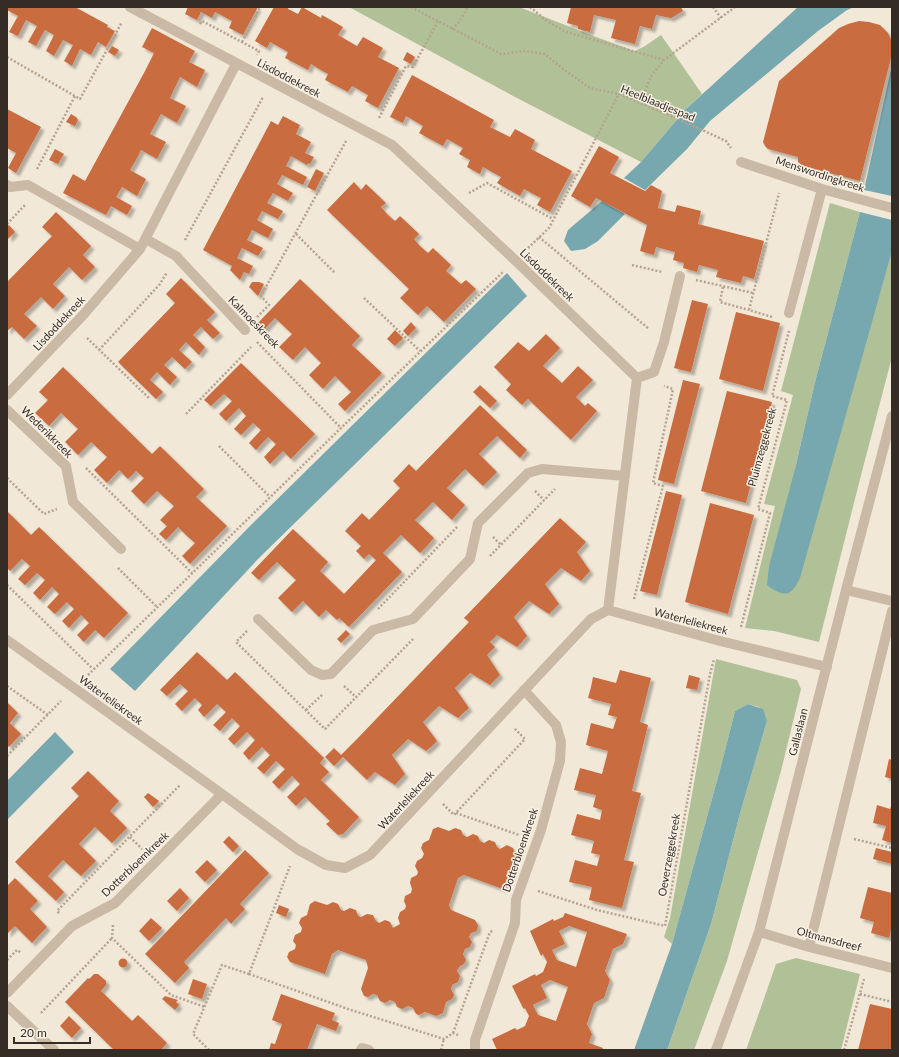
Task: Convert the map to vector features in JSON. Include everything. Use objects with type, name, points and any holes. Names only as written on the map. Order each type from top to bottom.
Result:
[{"type":"street","points":[[130,7],[236,64]]},
{"type":"street","name":"Lisdoddekreek","points":[[7,395],[73,325],[140,249],[236,64],[392,146],[515,260],[637,378]]},
{"type":"street","name":"Menswordingkreek","points":[[741,162],[822,189],[892,208]]},
{"type":"street","points":[[7,185],[10,187],[28,185],[140,249]]},
{"type":"street","points":[[790,318],[822,189]]},
{"type":"street","name":"Kalmoeskreek","points":[[146,239],[176,256],[245,330]]},
{"type":"street","points":[[608,610],[637,378],[654,372],[664,342],[680,276]]},
{"type":"street","name":"Wederikkreek","points":[[7,410],[66,466],[74,502]]},
{"type":"street","name":"Gallaslaan","points":[[716,1050],[759,932],[892,416]]},
{"type":"street","points":[[258,620],[311,670],[322,675],[331,674],[373,630],[413,618],[470,559],[478,522],[528,473],[542,469],[625,476]]},
{"type":"street","points":[[74,502],[121,548]]},
{"type":"street","points":[[846,590],[892,601]]},
{"type":"street","name":"Waterleliekreek","points":[[7,640],[297,849],[326,865],[345,868],[370,856],[591,619],[608,610],[720,641],[827,667]]},
{"type":"street","points":[[809,947],[892,611]]},
{"type":"street","name":"Dotterbloemkreek","points":[[475,1045],[515,923],[516,900],[537,841],[560,761],[561,742],[556,725],[524,690]]},
{"type":"street","name":"Dotterbloemkreek","points":[[7,993],[72,926],[115,904],[222,794]]},
{"type":"street","name":"Oltmansdreef","points":[[759,932],[809,947],[892,968]]},
{"type":"street","points":[[7,1006],[54,1050]]},
{"type":"street","points":[[361,1050],[362,1048],[369,1050]]},
{"type":"path","points":[[242,42],[260,7]]},
{"type":"path","name":"Heelblaadjespad","points":[[411,7],[501,54],[524,51],[545,54],[564,70],[590,88],[619,94],[726,141],[741,162]]},
{"type":"path","points":[[452,29],[459,22],[468,7]]},
{"type":"path","points":[[530,7],[566,32],[664,60]]},
{"type":"path","points":[[713,7],[721,18]]},
{"type":"path","points":[[642,103],[646,88],[652,75],[664,60],[735,7]]},
{"type":"path","points":[[7,57],[80,99],[122,20]]},
{"type":"path","points":[[370,134],[406,66],[413,67],[438,22]]},
{"type":"path","points":[[99,350],[160,284],[270,82]]},
{"type":"path","points":[[7,756],[48,715],[77,690],[93,669],[420,351],[549,228],[619,94]]},
{"type":"path","points":[[28,185],[75,96]]},
{"type":"path","points":[[245,330],[269,305],[261,296],[354,126]]},
{"type":"path","points":[[749,310],[783,175]]},
{"type":"path","points":[[453,203],[487,183],[553,219]]},
{"type":"path","points":[[7,224],[38,191]]},
{"type":"path","points":[[296,234],[336,273]]},
{"type":"path","points":[[539,237],[664,342]]},
{"type":"path","points":[[723,287],[720,302],[749,310],[790,318]]},
{"type":"path","points":[[364,298],[420,351]]},
{"type":"path","name":"Pluimzeggekreek","points":[[737,645],[770,513],[758,509],[787,400],[772,396],[790,318]]},
{"type":"path","points":[[73,325],[150,398]]},
{"type":"path","name":"Kalmoeskreek","points":[[245,330],[341,428]]},
{"type":"path","points":[[186,414],[256,341]]},
{"type":"path","points":[[630,616],[663,486],[653,483],[673,389],[637,378]]},
{"type":"path","points":[[219,446],[270,497]]},
{"type":"path","points":[[83,465],[192,573]]},
{"type":"path","points":[[470,559],[485,562],[572,471]]},
{"type":"path","points":[[7,478],[44,514],[74,502]]},
{"type":"path","points":[[373,630],[374,613],[463,521],[478,522]]},
{"type":"path","points":[[121,548],[110,560],[157,607]]},
{"type":"path","points":[[7,586],[93,669]]},
{"type":"path","name":"Oeverzeggekreek","points":[[521,885],[597,910],[665,926],[710,674],[720,641]]},
{"type":"path","points":[[7,686],[48,715]]},
{"type":"path","points":[[430,792],[454,815],[525,739],[502,714]]},
{"type":"path","points":[[72,926],[57,911],[192,773]]},
{"type":"path","points":[[456,812],[537,841]]},
{"type":"path","points":[[837,834],[892,848]]},
{"type":"path","points":[[249,974],[297,849]]},
{"type":"path","points":[[28,1027],[112,938],[114,922],[101,910]]},
{"type":"path","points":[[112,938],[170,996],[205,1007]]},
{"type":"path","points":[[844,1050],[869,962]]},
{"type":"path","points":[[209,1050],[194,1034],[222,965],[351,1010],[444,1039]]},
{"type":"path","points":[[860,994],[892,1002]]},
{"type":"path","points":[[441,1050],[444,1039],[453,1033],[475,1045]]},
{"type":"green space","points":[[349,7],[519,7],[635,51],[661,35],[702,94],[686,109],[641,162],[517,98]]},
{"type":"green space","points":[[830,203],[860,212],[815,382],[795,469],[853,385],[892,251],[892,357],[819,642],[774,631],[745,628],[775,506],[764,504],[793,395],[781,391]]},
{"type":"green space","points":[[716,659],[797,680],[801,689],[781,771],[727,961],[694,1050],[667,1050],[711,924],[741,810],[767,721],[759,707],[748,704],[735,711],[672,944],[664,937],[670,918]]},
{"type":"green space","points":[[796,958],[860,974],[841,1050],[746,1050],[776,964]]},
{"type":"water","points":[[798,7],[854,7],[847,10],[818,31],[710,121],[687,149],[645,190],[624,178],[641,162],[686,109]]},
{"type":"water","points":[[892,65],[892,196],[864,190]]},
{"type":"water","points":[[602,201],[625,214],[598,241],[585,249],[571,251],[564,241],[568,230]]},
{"type":"water","points":[[860,212],[892,220],[892,251],[800,578],[797,585],[786,594],[778,592],[767,585],[769,566],[795,469],[815,382]]},
{"type":"water","points":[[507,273],[527,296],[259,558],[135,691],[110,669],[249,527]]},
{"type":"water","points":[[748,704],[763,709],[767,721],[741,810],[711,924],[667,1050],[634,1050],[672,944],[735,711]]},
{"type":"water","points":[[55,732],[74,752],[7,820],[7,781]]},
{"type":"building","points":[[7,7],[75,7],[108,25],[107,27],[115,31],[106,47],[98,42],[91,55],[80,49],[72,66],[64,61],[73,45],[63,40],[54,56],[46,51],[54,35],[45,30],[36,46],[28,42],[37,26],[26,20],[18,36],[9,32],[18,16],[7,10]]},
{"type":"building","points":[[188,7],[258,7],[243,35],[229,28],[232,21],[215,12],[212,18],[201,12],[197,20],[185,14]]},
{"type":"building","points":[[274,7],[289,7],[288,9],[298,14],[302,7],[321,18],[322,15],[343,27],[338,35],[357,46],[363,37],[383,48],[378,57],[399,68],[378,108],[365,101],[368,95],[352,86],[348,92],[325,80],[328,74],[311,64],[308,70],[285,58],[288,52],[270,42],[267,48],[255,41]]},
{"type":"building","points":[[571,7],[681,7],[683,11],[671,18],[656,15],[652,29],[640,26],[635,44],[611,38],[616,20],[594,15],[590,32],[578,29],[578,26],[567,23]]},
{"type":"building","points":[[859,21],[880,25],[888,33],[892,42],[891,58],[860,181],[803,166],[798,162],[798,157],[768,149],[763,142],[779,81],[839,28]]},
{"type":"building","points":[[152,28],[195,51],[189,62],[205,70],[197,87],[180,77],[170,98],[186,106],[177,123],[161,114],[150,134],[166,142],[157,159],[141,150],[130,170],[146,179],[137,196],[122,187],[116,197],[132,206],[127,215],[111,206],[106,215],[63,193],[73,174],[85,181],[145,71],[154,53],[142,47]]},
{"type":"building","points":[[112,46],[119,50],[115,56],[108,52]]},
{"type":"building","points":[[407,52],[415,57],[411,64],[403,60]]},
{"type":"building","points":[[412,75],[494,120],[490,127],[510,137],[515,129],[535,140],[531,149],[572,171],[550,212],[537,205],[541,198],[524,189],[520,196],[497,183],[501,177],[483,167],[480,174],[467,167],[470,160],[459,154],[463,148],[447,139],[443,146],[419,133],[423,126],[406,116],[403,123],[390,117]]},
{"type":"building","points":[[7,109],[41,127],[16,173],[8,168],[16,153],[7,148]]},
{"type":"building","points":[[71,114],[78,120],[75,126],[66,122]]},
{"type":"building","points":[[283,116],[300,125],[296,134],[311,142],[305,153],[314,157],[310,164],[308,163],[307,165],[291,156],[286,166],[307,177],[303,185],[282,175],[277,184],[293,193],[288,201],[273,193],[267,203],[283,211],[278,219],[262,211],[257,220],[273,229],[268,238],[252,230],[247,240],[263,248],[258,256],[242,248],[237,258],[253,266],[249,274],[244,272],[240,280],[230,270],[232,266],[203,250],[271,121],[278,125]]},
{"type":"building","points":[[599,146],[619,157],[610,173],[645,191],[651,185],[662,191],[658,208],[675,212],[677,205],[701,211],[698,224],[764,241],[754,279],[743,276],[741,283],[716,277],[718,270],[699,265],[697,272],[683,268],[684,263],[673,260],[675,252],[656,247],[654,255],[640,251],[647,225],[596,198],[590,207],[571,196]]},
{"type":"building","points":[[55,149],[64,154],[58,164],[49,160]]},
{"type":"building","points":[[316,169],[324,173],[315,191],[307,187]]},
{"type":"building","points":[[354,182],[361,190],[366,184],[386,203],[381,207],[388,215],[395,221],[400,216],[419,234],[414,239],[420,246],[428,253],[433,248],[451,265],[446,271],[461,284],[466,280],[476,289],[444,322],[427,306],[418,315],[400,298],[409,289],[327,210]]},
{"type":"building","points":[[56,212],[91,246],[83,255],[95,267],[82,280],[69,267],[53,284],[65,296],[53,309],[41,297],[24,314],[37,326],[24,339],[12,327],[7,331],[7,282],[52,236],[42,227]]},
{"type":"building","points":[[9,225],[15,232],[8,239],[7,227]]},
{"type":"building","points":[[181,278],[215,312],[207,320],[220,333],[213,339],[201,327],[193,335],[205,347],[199,355],[186,342],[179,350],[192,362],[185,369],[172,357],[164,365],[177,377],[170,385],[157,372],[150,380],[163,392],[156,399],[118,362],[175,303],[166,294]]},
{"type":"building","points":[[300,279],[360,336],[352,345],[382,373],[345,411],[338,404],[351,392],[335,376],[323,389],[309,375],[321,363],[305,347],[293,360],[279,347],[292,334],[275,318],[263,331],[256,325]]},
{"type":"building","points":[[252,282],[264,284],[258,296],[249,287]]},
{"type":"building","points":[[692,300],[708,304],[691,372],[674,368]]},
{"type":"building","points":[[736,312],[780,323],[763,391],[719,379]]},
{"type":"building","points":[[411,322],[416,328],[408,336],[403,331]]},
{"type":"building","points":[[395,330],[403,338],[395,346],[387,339]]},
{"type":"building","points":[[546,334],[560,348],[543,366],[562,383],[578,366],[593,380],[576,397],[585,406],[588,403],[597,411],[571,440],[528,399],[522,405],[506,390],[511,384],[494,367],[518,342],[529,351]]},
{"type":"building","points":[[241,363],[315,434],[291,459],[283,451],[270,464],[264,457],[276,444],[268,437],[256,450],[249,443],[261,430],[253,423],[241,435],[234,429],[246,416],[239,408],[226,421],[219,414],[232,401],[224,394],[211,406],[204,400]]},
{"type":"building","points":[[63,367],[152,454],[160,446],[204,489],[196,497],[227,526],[190,564],[182,556],[195,543],[178,527],[166,540],[159,534],[167,526],[160,520],[174,506],[157,491],[144,504],[131,491],[144,478],[136,471],[128,479],[119,470],[107,483],[94,470],[107,457],[91,442],[78,455],[65,442],[78,429],[61,413],[49,426],[35,413],[48,400],[39,392]]},
{"type":"building","points":[[683,380],[700,384],[674,484],[658,480]]},
{"type":"building","points":[[480,385],[497,401],[490,408],[473,392]]},
{"type":"building","points":[[727,391],[772,402],[746,503],[701,491]]},
{"type":"building","points":[[480,405],[527,450],[520,458],[497,436],[479,454],[497,472],[483,486],[465,469],[447,488],[465,505],[452,520],[433,502],[415,520],[434,538],[420,553],[401,535],[383,553],[402,572],[349,627],[339,618],[337,620],[326,610],[319,617],[303,601],[292,612],[278,598],[296,580],[277,562],[259,580],[251,573],[293,529],[328,562],[320,571],[344,594],[376,560],[369,554],[364,559],[356,551],[361,546],[345,531],[362,513],[369,520],[400,488],[393,481],[409,464],[416,471]]},
{"type":"building","points":[[666,491],[682,495],[657,595],[640,591]]},
{"type":"building","points":[[710,503],[754,515],[728,614],[685,602]]},
{"type":"building","points":[[7,511],[31,535],[39,527],[128,613],[104,638],[95,630],[84,642],[77,635],[89,623],[81,615],[69,628],[62,621],[74,609],[67,602],[55,614],[47,607],[59,594],[52,587],[40,600],[33,593],[45,580],[37,573],[25,585],[18,579],[30,566],[22,559],[10,571],[7,568]]},
{"type":"building","points":[[560,518],[586,542],[577,552],[590,571],[581,581],[561,568],[545,584],[559,604],[549,614],[529,601],[514,617],[527,636],[517,647],[497,635],[490,642],[495,647],[487,655],[500,675],[490,685],[470,673],[455,688],[469,708],[458,718],[439,706],[423,722],[437,741],[426,751],[408,739],[392,755],[405,774],[395,785],[375,772],[367,780],[343,757],[334,766],[325,757],[334,748],[341,755],[357,739],[469,622],[464,618]]},
{"type":"building","points":[[346,630],[350,634],[341,643],[337,639]]},
{"type":"building","points":[[197,652],[227,680],[235,672],[324,758],[320,763],[329,772],[321,780],[359,817],[343,834],[338,835],[326,824],[330,821],[305,797],[296,806],[287,797],[300,784],[292,776],[279,789],[272,782],[285,769],[276,761],[264,774],[257,768],[270,755],[262,747],[249,760],[243,753],[255,740],[247,732],[234,745],[228,739],[240,726],[232,718],[220,731],[213,725],[226,712],[217,704],[204,717],[198,710],[202,705],[195,698],[182,711],[175,704],[188,691],[180,684],[167,696],[160,690]]},
{"type":"building","points":[[620,670],[651,678],[640,722],[648,725],[632,791],[641,793],[624,860],[634,862],[622,908],[589,900],[592,887],[569,882],[575,860],[597,866],[600,855],[591,853],[594,841],[571,835],[577,814],[600,820],[602,810],[593,807],[596,795],[574,790],[580,768],[602,774],[608,751],[586,745],[591,723],[613,729],[617,717],[608,715],[611,704],[588,698],[593,677],[616,683]]},
{"type":"building","points":[[689,675],[700,678],[697,690],[686,688]]},
{"type":"building","points":[[7,702],[18,713],[10,723],[21,734],[9,747],[7,745]]},
{"type":"building","points":[[889,759],[892,760],[892,779],[885,777]]},
{"type":"building","points":[[88,771],[119,801],[110,811],[127,828],[112,843],[95,827],[79,844],[96,861],[81,876],[63,860],[48,876],[64,892],[56,901],[15,862],[79,796],[71,788]]},
{"type":"building","points":[[148,793],[159,801],[153,807],[144,797]]},
{"type":"building","points":[[892,804],[892,843],[882,840],[886,826],[873,823],[877,805],[890,809]]},
{"type":"building","points":[[438,827],[449,831],[455,828],[461,830],[463,835],[467,837],[473,834],[478,836],[480,841],[484,843],[489,840],[495,842],[497,847],[500,849],[507,845],[513,848],[516,854],[503,889],[464,875],[458,878],[449,905],[451,910],[475,920],[478,925],[477,931],[471,933],[469,937],[472,942],[470,947],[465,949],[463,954],[466,960],[457,971],[460,976],[458,982],[452,985],[451,989],[454,995],[452,999],[446,1002],[443,1013],[436,1016],[425,1012],[419,1015],[416,1014],[413,1008],[408,1006],[402,1009],[397,1007],[395,1002],[390,1000],[385,1003],[380,1001],[377,995],[373,994],[368,997],[364,996],[361,989],[368,968],[366,960],[338,950],[332,954],[325,974],[290,962],[287,957],[289,952],[295,949],[296,945],[293,941],[295,935],[301,932],[302,928],[299,923],[301,918],[307,915],[310,904],[315,901],[327,905],[333,902],[338,904],[341,910],[344,911],[350,908],[356,910],[358,916],[361,917],[367,914],[373,915],[379,923],[385,920],[390,922],[393,928],[400,924],[398,918],[400,912],[405,909],[406,906],[404,901],[405,896],[411,893],[412,889],[410,883],[411,878],[417,875],[418,872],[415,866],[417,861],[422,858],[424,854],[421,848],[423,843],[429,840],[433,829]]},
{"type":"building","points":[[229,836],[239,846],[233,852],[223,842]]},
{"type":"building","points":[[876,848],[892,852],[892,864],[873,859]]},
{"type":"building","points":[[245,850],[269,873],[240,904],[245,909],[231,924],[226,918],[184,962],[189,968],[175,983],[145,954]]},
{"type":"building","points":[[207,860],[217,870],[205,882],[195,872]]},
{"type":"building","points":[[15,878],[38,901],[30,909],[47,927],[32,943],[15,926],[7,934],[7,886]]},
{"type":"building","points":[[868,887],[892,893],[892,926],[889,938],[871,933],[874,922],[860,918]]},
{"type":"building","points":[[180,888],[189,898],[177,911],[167,901]]},
{"type":"building","points":[[279,905],[289,909],[286,917],[276,913]]},
{"type":"building","points":[[565,913],[627,934],[623,944],[613,949],[605,971],[610,980],[604,998],[594,1003],[587,1024],[592,1034],[589,1043],[603,1048],[602,1050],[497,1050],[492,1039],[515,1028],[517,1030],[525,1026],[529,1016],[525,1008],[523,1008],[512,986],[535,974],[536,976],[543,972],[547,962],[543,954],[541,956],[530,931],[553,919],[554,921],[563,917]],"holes":[[[569,926],[587,932],[576,967],[557,960],[552,950],[565,944],[559,931]],[[550,980],[568,987],[556,1021],[538,1015],[533,1005],[547,998],[541,985]]]},
{"type":"building","points":[[151,918],[162,928],[149,941],[139,931]]},
{"type":"building","points":[[123,958],[128,963],[123,968],[118,963]]},
{"type":"building","points":[[94,974],[98,974],[106,981],[106,985],[101,991],[132,1021],[138,1015],[167,1043],[161,1050],[114,1050],[65,1002],[88,978],[89,979]]},
{"type":"building","points":[[193,979],[207,984],[202,999],[188,994]]},
{"type":"building","points":[[281,994],[335,1013],[332,1020],[339,1023],[336,1031],[317,1024],[307,1050],[269,1050],[271,1043],[275,1044],[282,1024],[272,1020]]},
{"type":"building","points":[[165,996],[178,1000],[176,1002],[179,1005],[175,1010],[162,999]]},
{"type":"building","points":[[870,1004],[892,1009],[892,1050],[858,1050]]},
{"type":"building","points":[[69,1016],[81,1028],[72,1038],[60,1026]]}]
